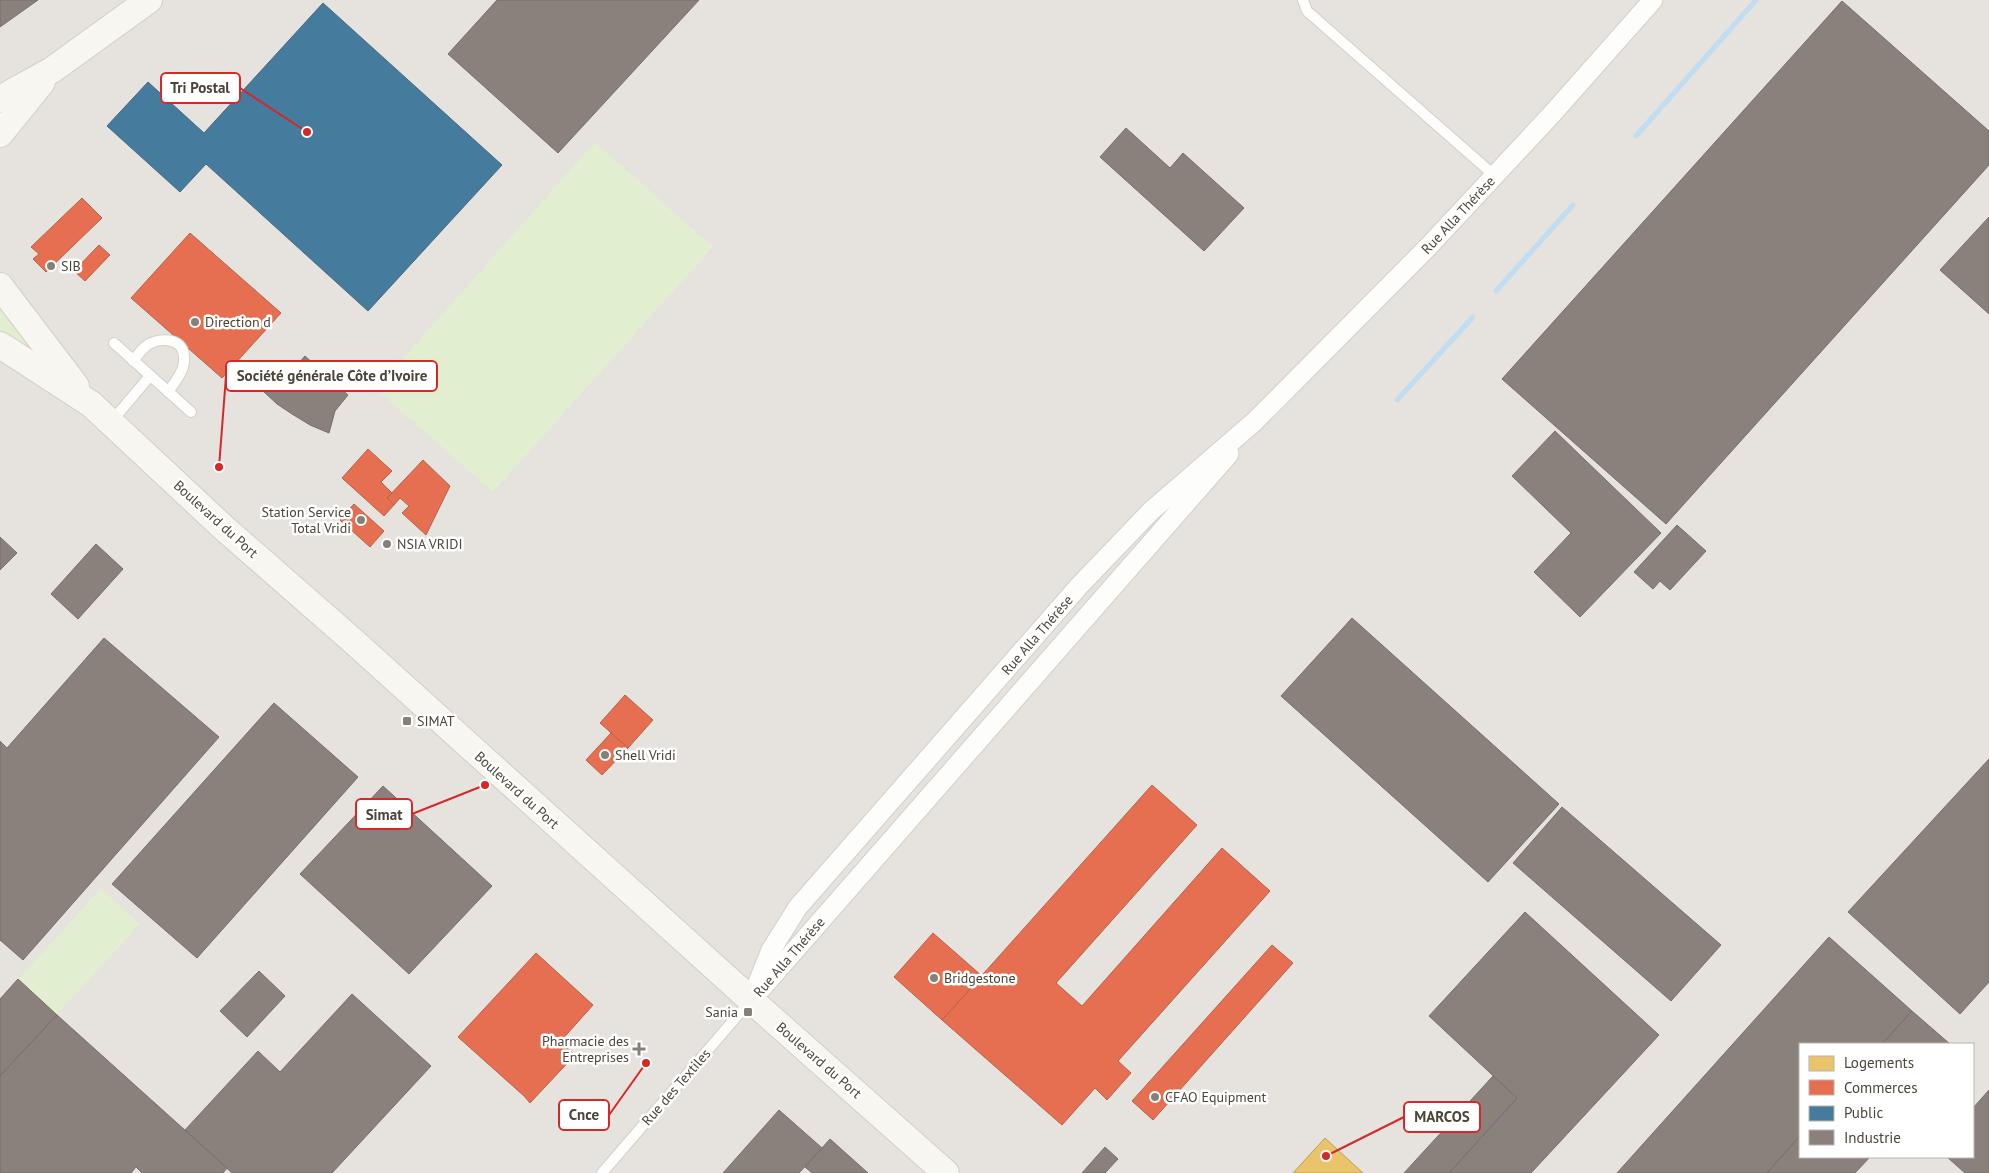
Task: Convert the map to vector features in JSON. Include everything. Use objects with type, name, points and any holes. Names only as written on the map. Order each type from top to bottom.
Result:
[{"type":"main road","points":[[0,99],[52,70],[149,0]]},
{"type":"main road","points":[[0,134],[52,70]]},
{"type":"main road","name":"Boulevard du Port","points":[[0,286],[91,404]]},
{"type":"main road","name":"Boulevard du Port","points":[[0,345],[91,404],[225,529],[352,640],[750,1000],[946,1173]]},
{"type":"street","name":"Rue Alla Thérèse","points":[[750,1000],[771,950],[798,908],[1080,585],[1150,511],[1254,422],[1428,248],[1652,0]]},
{"type":"street","name":"Rue Alla Thérèse","points":[[750,1000],[1198,491],[1254,422]]},
{"type":"lane","points":[[1303,0],[1306,11],[1494,176]]},
{"type":"lane","points":[[133,361],[146,346],[156,341],[166,340],[180,346],[185,356],[183,366],[178,378],[168,392]]},
{"type":"lane","points":[[114,343],[191,412]]},
{"type":"lane","points":[[111,422],[150,376]]},
{"type":"lane","name":"Rue des Textiles","points":[[602,1173],[750,1000]]},
{"type":"shaded area","points":[[0,0],[1989,0],[1989,1173],[0,1173]]},
{"type":"shaded area","points":[[1161,0],[1263,0],[1175,96],[1119,46]]},
{"type":"shaded area","points":[[1318,44],[1438,149],[1366,231],[1246,125]]},
{"type":"shaded area","points":[[123,307],[224,396],[183,442],[120,387],[122,384],[84,351]]},
{"type":"shaded area","points":[[1867,307],[1927,361],[1732,575],[1672,520]]},
{"type":"shaded area","points":[[1891,440],[1989,527],[1989,661],[1801,869],[1675,757],[1683,747],[1654,722],[1687,685],[1678,676]]},
{"type":"shaded area","points":[[114,507],[175,562],[156,582],[95,527]]},
{"type":"shaded area","points":[[650,790],[712,845],[721,835],[779,886],[737,933],[705,904],[717,890],[630,813]]},
{"type":"shaded area","points":[[1132,1101],[1153,1120],[1118,1159],[1097,1141]]},
{"type":"shaded area","points":[[504,1143],[537,1172],[478,1173]]},
{"type":"green space","points":[[595,142],[713,247],[493,492],[376,389]]},
{"type":"green space","points":[[0,305],[31,352],[0,333]]},
{"type":"green space","points":[[101,888],[140,924],[57,1015],[18,979]]},
{"type":"building: Logements","points":[[1325,1138],[1363,1173],[1293,1173]]},
{"type":"building: Commerces","points":[[82,198],[102,218],[46,272],[33,259],[39,254],[31,247]]},
{"type":"building: Commerces","points":[[190,233],[281,313],[222,378],[131,298]]},
{"type":"building: Commerces","points":[[99,245],[110,255],[85,281],[74,271]]},
{"type":"building: Commerces","points":[[368,449],[392,471],[381,482],[392,493],[387,498],[394,505],[384,516],[342,478]]},
{"type":"building: Commerces","points":[[423,460],[450,486],[426,535],[402,513],[409,506],[400,498],[394,505],[387,498]]},
{"type":"building: Commerces","points":[[354,504],[384,531],[370,547],[340,520]]},
{"type":"building: Commerces","points":[[625,695],[653,720],[628,748],[600,723]]},
{"type":"building: Commerces","points":[[611,733],[628,748],[602,775],[586,760]]},
{"type":"building: Commerces","points":[[1152,785],[1197,825],[1056,983],[1082,1006],[1222,848],[1270,891],[1118,1061],[1131,1073],[1107,1100],[1095,1088],[1062,1125],[942,1020]]},
{"type":"building: Commerces","points":[[933,933],[982,976],[942,1020],[894,977]]},
{"type":"building: Commerces","points":[[1272,945],[1293,963],[1153,1120],[1132,1101]]},
{"type":"building: Commerces","points":[[536,953],[593,1005],[560,1042],[575,1055],[530,1103],[458,1037]]},
{"type":"building: Public","points":[[323,3],[502,165],[368,311],[206,164],[180,192],[107,126],[148,82],[204,133]]},
{"type":"building: Industrie","points":[[0,0],[38,0],[0,27]]},
{"type":"building: Industrie","points":[[497,0],[699,0],[558,153],[448,54]]},
{"type":"building: Industrie","points":[[1842,1],[1989,131],[1989,165],[1666,524],[1502,379]]},
{"type":"building: Industrie","points":[[1126,128],[1170,168],[1183,153],[1244,208],[1204,251],[1100,157]]},
{"type":"building: Industrie","points":[[1989,217],[1989,314],[1940,270]]},
{"type":"building: Industrie","points":[[305,356],[348,395],[335,411],[329,433],[310,425],[292,414],[263,391],[289,374]]},
{"type":"building: Industrie","points":[[1555,431],[1661,533],[1580,617],[1534,572],[1571,533],[1512,476]]},
{"type":"building: Industrie","points":[[1677,525],[1706,551],[1670,590],[1660,581],[1653,589],[1634,572]]},
{"type":"building: Industrie","points":[[0,537],[17,553],[0,570]]},
{"type":"building: Industrie","points":[[96,544],[123,569],[78,619],[51,594]]},
{"type":"building: Industrie","points":[[1352,618],[1559,804],[1488,882],[1281,696]]},
{"type":"building: Industrie","points":[[104,638],[219,737],[23,960],[0,940],[0,741],[7,748]]},
{"type":"building: Industrie","points":[[274,703],[358,777],[197,958],[112,884]]},
{"type":"building: Industrie","points":[[1989,759],[1989,982],[1960,1014],[1848,912]]},
{"type":"building: Industrie","points":[[383,786],[492,886],[409,974],[300,874]]},
{"type":"building: Industrie","points":[[1562,807],[1721,945],[1671,1001],[1513,863]]},
{"type":"building: Industrie","points":[[1525,912],[1659,1035],[1531,1173],[1449,1173],[1517,1098],[1429,1016]]},
{"type":"building: Industrie","points":[[1829,937],[1912,1011],[1883,1043],[1799,1043],[1799,1137],[1767,1173],[1617,1173]]},
{"type":"building: Industrie","points":[[259,971],[285,996],[247,1037],[220,1011]]},
{"type":"building: Industrie","points":[[18,979],[57,1015],[0,1076],[0,999]]},
{"type":"building: Industrie","points":[[352,994],[431,1066],[332,1173],[232,1173],[185,1130],[258,1051],[280,1072]]},
{"type":"building: Industrie","points":[[1912,1011],[1949,1043],[1883,1043]]},
{"type":"building: Industrie","points":[[57,1015],[227,1168],[223,1173],[142,1173],[136,1167],[131,1173],[0,1173],[0,1076]]},
{"type":"building: Industrie","points":[[1493,1076],[1517,1098],[1449,1173],[1404,1173]]},
{"type":"building: Industrie","points":[[1989,1090],[1989,1173],[1965,1173],[1948,1158],[1974,1158],[1974,1107]]},
{"type":"building: Industrie","points":[[779,1110],[822,1148],[799,1173],[723,1173]]},
{"type":"building: Industrie","points":[[1799,1137],[1799,1158],[1869,1158],[1855,1173],[1767,1173]]},
{"type":"building: Industrie","points":[[830,1139],[868,1173],[812,1173],[805,1167]]},
{"type":"building: Industrie","points":[[1105,1147],[1118,1159],[1105,1173],[1082,1173]]},
{"type":"waterway","points":[[1636,136],[1756,0]]},
{"type":"waterway","points":[[1496,291],[1573,205]]},
{"type":"waterway","points":[[1397,400],[1473,317]]},
{"type":"place","name":"Tri Postal","points":[[307,132]]},
{"type":"place","name":"SIB","points":[[51,266]]},
{"type":"place","name":"Direction d","points":[[195,322]]},
{"type":"place","name":"Société générale Côte d’Ivoire","points":[[219,467]]},
{"type":"place","name":"Station Service Total Vridi","points":[[361,520]]},
{"type":"place","name":"NSIA VRIDI","points":[[387,544]]},
{"type":"place","name":"SIMAT","points":[[407,721]]},
{"type":"place","name":"Shell Vridi","points":[[605,755]]},
{"type":"place","name":"Simat","points":[[485,785]]},
{"type":"place","name":"Bridgestone","points":[[934,978]]},
{"type":"place","name":"Sania","points":[[748,1012]]},
{"type":"place","name":"Pharmacie des Entreprises","points":[[639,1049]]},
{"type":"place","name":"Cnce","points":[[646,1063]]},
{"type":"place","name":"CFAO Equipment","points":[[1155,1097]]},
{"type":"place","name":"MARCOS","points":[[1326,1156]]}]
